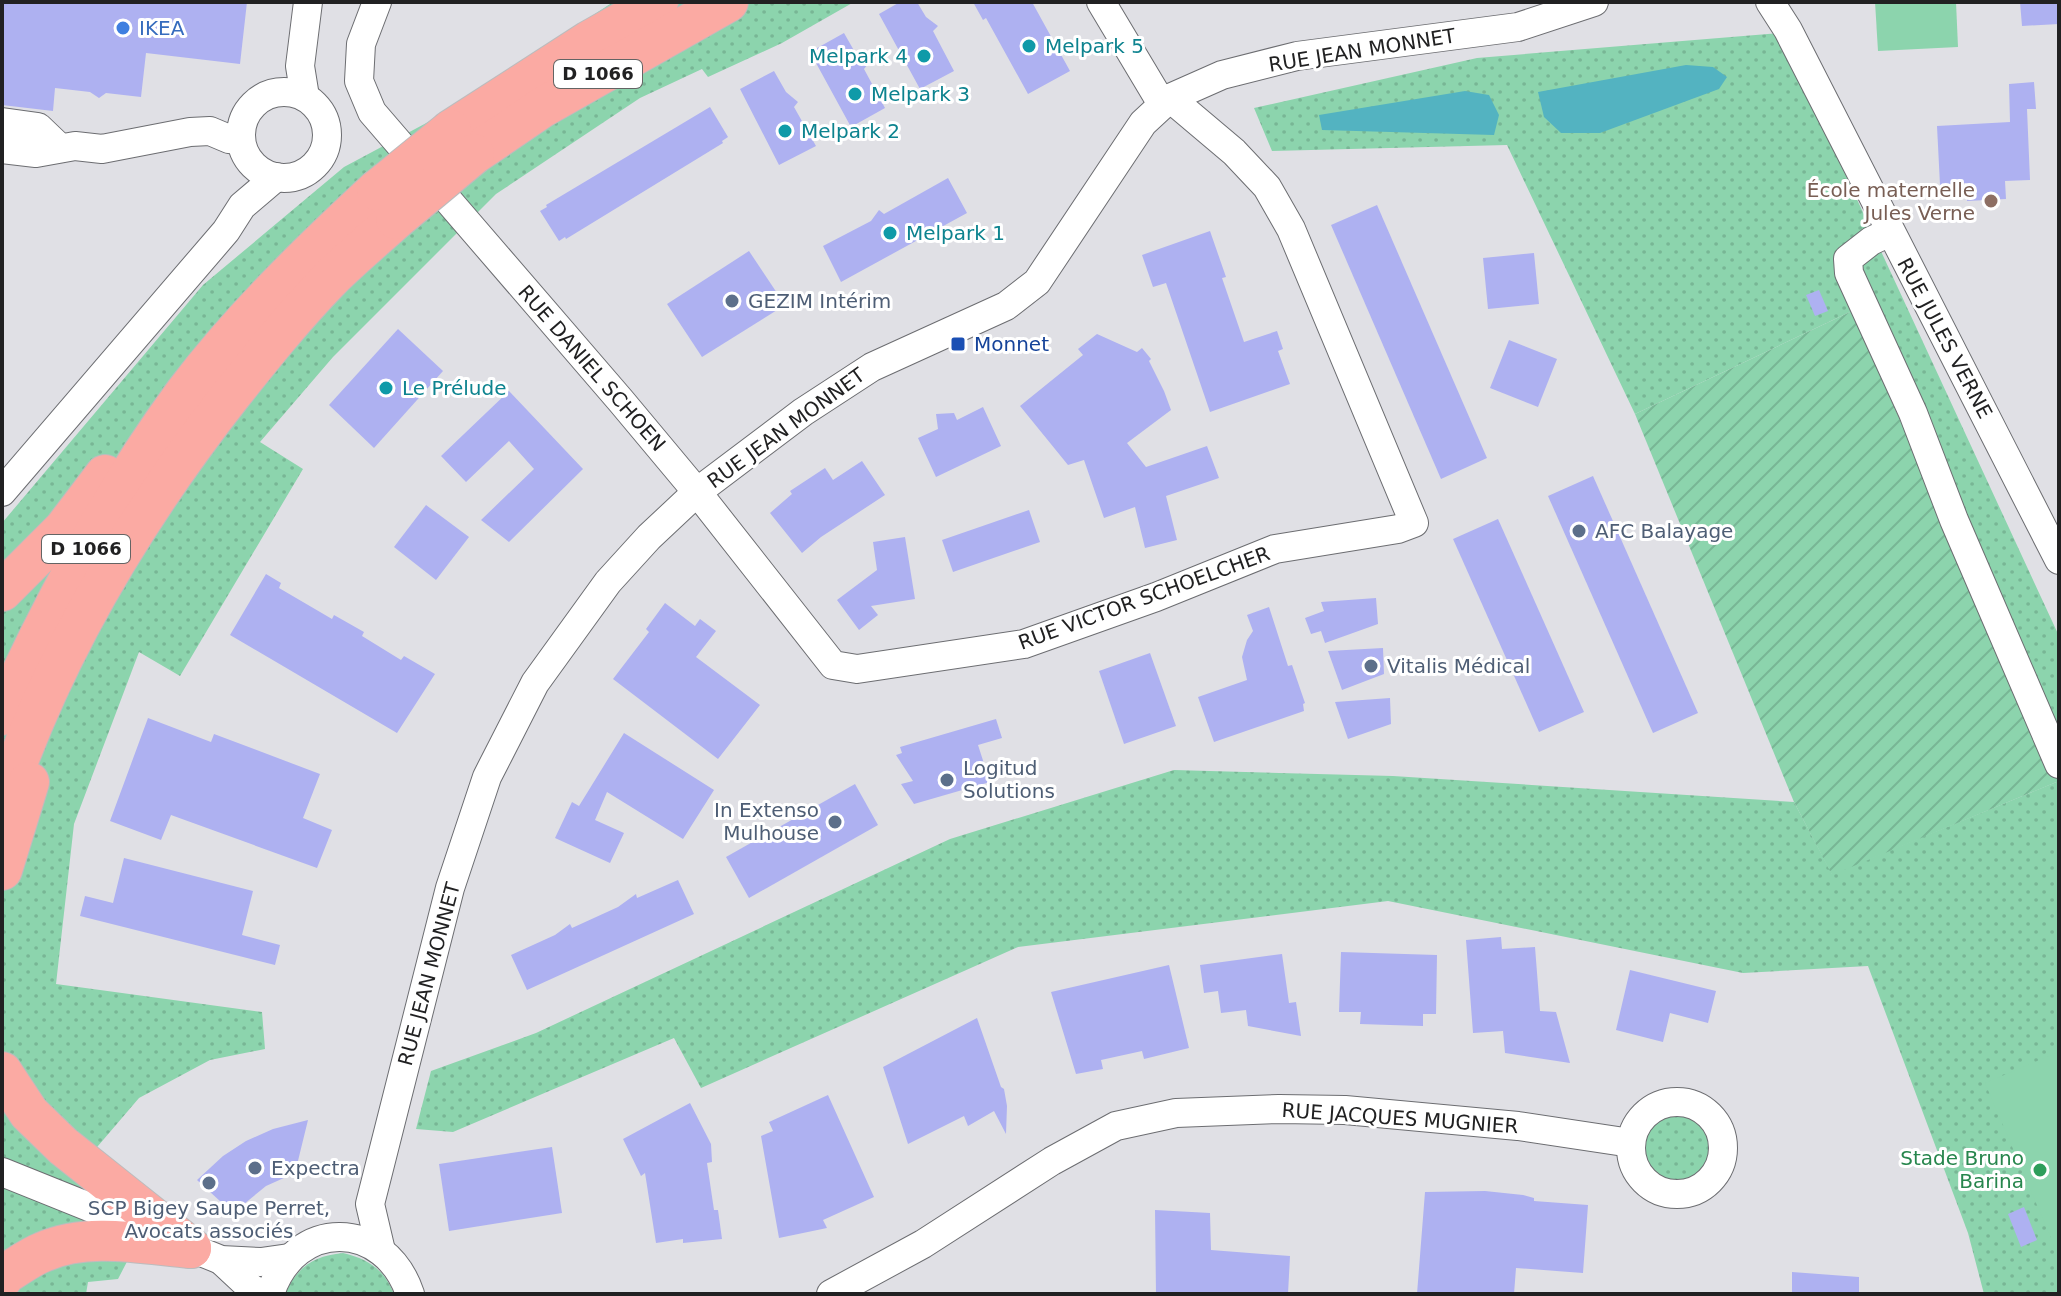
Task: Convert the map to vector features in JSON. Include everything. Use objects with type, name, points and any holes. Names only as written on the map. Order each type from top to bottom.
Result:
[{"type":"highway","name":"D 1066","points":[[2,715],[25,664],[102,520],[186,393],[308,255],[387,204],[589,41],[658,2]]},
{"type":"highway","name":"D 1066","points":[[463,142],[543,107],[728,2]]},
{"type":"highway","name":"D 1066","points":[[2,806],[16,763],[51,680],[115,560],[188,449],[269,347],[331,278],[387,204]]},
{"type":"highway","points":[[2,591],[64,529],[145,423],[186,393]]},
{"type":"highway","points":[[2,870],[13,829],[50,725],[100,614],[115,560]]},
{"type":"highway","points":[[2,1072],[29,1113],[63,1146],[206,1254]]},
{"type":"highway","points":[[2,1279],[5,1274],[43,1251],[81,1242],[126,1242],[206,1254]]},
{"type":"street","name":"RUE DANIEL SCHOEN","points":[[377,2],[361,44],[359,81],[372,112],[697,492]]},
{"type":"street","points":[[1101,2],[1166,101]]},
{"type":"street","name":"RUE JEAN MONNET","points":[[381,1251],[370,1204],[450,888],[492,765],[535,683],[608,582],[649,537],[697,492],[803,412],[872,367],[1006,306],[1037,282],[1143,123],[1166,101],[1222,75],[1297,56],[1518,27],[1594,2]]},
{"type":"street","name":"RUE JULES VERNE","points":[[1770,2],[1788,30],[2059,560]]},
{"type":"street","name":"RUE JULES VERNE","points":[[1787,2],[1788,30]]},
{"type":"street","points":[[292,95],[300,66],[308,7]]},
{"type":"street","points":[[2,149],[36,153],[75,146],[102,149],[210,131],[229,139],[257,161],[290,178],[314,166],[322,156],[327,143],[327,130],[316,105],[292,95],[266,96],[255,103],[246,114],[257,161],[242,206],[226,231],[2,491]]},
{"type":"street","name":"RUE VICTOR SCHOELCHER","points":[[697,492],[833,665],[857,669],[1024,644],[1156,597],[1275,549],[1398,529],[1414,523],[1291,229],[1267,187],[1234,152],[1166,101]]},
{"type":"street","points":[[2,122],[38,127],[60,148]]},
{"type":"street","points":[[1890,232],[1871,241],[1848,259],[1849,273],[1913,413],[1954,520],[2059,764]]},
{"type":"street","name":"RUE JACQUES MUGNIER","points":[[831,1294],[923,1244],[1052,1161],[1116,1126],[1176,1113],[1345,1110],[1518,1126],[1631,1143]]},
{"type":"street","points":[[2,1172],[206,1254],[261,1262],[289,1258]]},
{"type":"street","name":"RUE JEAN MONNET","points":[[339,1237],[370,1204]]},
{"type":"street","points":[[270,1294],[276,1277],[289,1258],[307,1245],[339,1237],[351,1237],[372,1244],[390,1257],[413,1291]]},
{"type":"street","points":[[206,1254],[262,1294]]},
{"type":"green space","points":[[613,2],[854,2],[782,43],[708,77],[702,69],[640,98],[496,194],[333,357],[260,442],[303,469],[180,676],[139,652],[74,824],[56,984],[262,1012],[265,1049],[210,1060],[139,1098],[92,1153],[158,1202],[118,1279],[88,1282],[86,1294],[2,1294],[2,523],[203,285],[344,167],[445,113]]},
{"type":"green space","points":[[1875,2],[1956,2],[1958,47],[1878,51]]},
{"type":"green space","points":[[1780,33],[2059,636],[2059,778],[1852,311],[1635,414],[1507,145],[1272,151],[1254,108],[1477,58]]},
{"type":"green space","points":[[1852,311],[2059,781],[1832,875],[1794,802],[1635,414]]},
{"type":"green space","points":[[1174,770],[1393,776],[1794,802],[1832,874],[2059,781],[2059,1294],[1984,1294],[1968,1233],[1868,966],[1743,973],[1388,901],[1018,947],[701,1088],[674,1038],[453,1132],[416,1129],[431,1071],[536,1033],[950,839]]},
{"type":"green space","name":"Stade Bruno Barina","points":[[2059,1052],[2059,1257],[1985,1083]]},
{"type":"green space","points":[[1676,1113],[1701,1123],[1711,1148],[1701,1173],[1676,1183],[1651,1173],[1641,1148],[1651,1123]]},
{"type":"green space","points":[[343,1253],[374,1266],[394,1294],[285,1294],[307,1264]]},
{"type":"water","points":[[1686,65],[1713,67],[1727,77],[1719,89],[1600,133],[1561,133],[1544,117],[1538,92]]},
{"type":"water","points":[[1465,91],[1489,95],[1499,115],[1494,135],[1322,130],[1319,115]]},
{"type":"building","name":"IKEA","points":[[2,2],[247,2],[240,64],[146,53],[141,97],[106,93],[99,98],[90,92],[55,88],[53,111],[2,105]]},
{"type":"building","name":"Melpark 4","points":[[900,2],[917,2],[926,17],[938,26],[933,31],[954,71],[920,89],[879,14]]},
{"type":"building","name":"Melpark 5","points":[[973,2],[1032,2],[1070,71],[1028,94],[986,18],[983,20]]},
{"type":"building","points":[[2020,2],[2059,2],[2059,24],[2022,26]]},
{"type":"building","name":"Melpark 3","points":[[844,33],[856,54],[868,64],[864,69],[885,108],[851,127],[810,52]]},
{"type":"building","name":"Melpark 2","points":[[774,71],[786,92],[798,102],[794,107],[816,146],[779,165],[740,89]]},
{"type":"building","points":[[2034,82],[2036,109],[2027,109],[2030,180],[2005,181],[2006,199],[1967,201],[1966,183],[1940,185],[1937,126],[2010,122],[2009,84]]},
{"type":"building","points":[[710,107],[728,137],[723,143],[559,241],[540,211],[546,205]]},
{"type":"building","name":"Melpark 1","points":[[948,178],[967,213],[841,282],[823,246],[871,221],[879,210],[884,214]]},
{"type":"building","points":[[1377,205],[1487,458],[1441,479],[1331,225]]},
{"type":"building","points":[[1210,231],[1244,342],[1277,331],[1283,349],[1278,351],[1290,384],[1210,412],[1166,283],[1153,287],[1142,255]]},
{"type":"building","points":[[749,251],[785,305],[702,357],[667,304]]},
{"type":"building","points":[[1534,253],[1539,304],[1488,309],[1483,258]]},
{"type":"building","points":[[1819,290],[1828,311],[1815,316],[1806,295]]},
{"type":"building","name":"Le Prélude","points":[[398,329],[443,371],[374,448],[329,405]]},
{"type":"building","points":[[1097,334],[1137,352],[1142,348],[1151,359],[1149,361],[1171,410],[1127,443],[1146,467],[1207,446],[1219,478],[1166,496],[1177,540],[1145,548],[1135,507],[1104,518],[1084,460],[1068,465],[1020,406],[1083,355],[1078,349]]},
{"type":"building","points":[[1509,340],[1557,359],[1538,407],[1490,388]]},
{"type":"building","points":[[509,391],[583,469],[509,542],[481,520],[534,469],[509,441],[466,482],[441,456]]},
{"type":"building","points":[[983,407],[1001,446],[936,477],[918,438],[938,429],[936,414],[954,413],[957,420]]},
{"type":"building","points":[[862,461],[885,495],[802,553],[770,513],[792,494],[790,491],[825,468],[833,480]]},
{"type":"building","points":[[1593,476],[1698,713],[1653,733],[1548,496]]},
{"type":"building","points":[[426,505],[469,537],[436,580],[394,547]]},
{"type":"building","points":[[1029,510],[1040,542],[953,572],[942,540]]},
{"type":"building","points":[[1498,519],[1584,712],[1539,732],[1453,539]]},
{"type":"building","points":[[905,537],[915,599],[871,606],[878,615],[859,630],[837,600],[877,570],[873,542]]},
{"type":"building","points":[[266,574],[281,583],[279,588],[332,619],[334,615],[364,632],[362,636],[401,660],[404,656],[435,674],[397,733],[230,635]]},
{"type":"building","points":[[1376,598],[1378,624],[1325,643],[1321,631],[1311,634],[1305,618],[1324,611],[1321,602]]},
{"type":"building","points":[[665,603],[695,626],[700,619],[716,631],[696,657],[760,705],[718,759],[613,679],[649,632],[646,629]]},
{"type":"building","points":[[1269,607],[1288,666],[1292,665],[1305,703],[1304,711],[1214,742],[1198,697],[1247,680],[1242,657],[1253,631],[1247,615]]},
{"type":"building","points":[[1383,648],[1384,674],[1342,690],[1328,651]]},
{"type":"building","points":[[1150,653],[1176,726],[1124,744],[1099,671]]},
{"type":"building","points":[[1390,698],[1391,724],[1348,739],[1335,702]]},
{"type":"building","points":[[148,718],[211,742],[214,734],[320,774],[303,818],[332,830],[317,868],[171,815],[161,840],[110,821]]},
{"type":"building","points":[[996,719],[1002,738],[978,745],[990,782],[914,804],[901,784],[913,781],[896,755],[902,753],[900,747]]},
{"type":"building","points":[[624,733],[714,790],[683,839],[607,792],[595,820],[624,833],[610,863],[555,838],[572,802],[579,806]]},
{"type":"building","points":[[855,784],[878,825],[749,898],[726,857]]},
{"type":"building","points":[[124,858],[253,891],[242,935],[280,945],[275,965],[80,916],[85,896],[113,903]]},
{"type":"building","points":[[678,880],[694,914],[527,990],[511,955],[555,935],[570,924],[572,928],[618,907],[636,894],[637,898]]},
{"type":"building","points":[[1501,937],[1502,949],[1535,947],[1540,1011],[1556,1012],[1570,1063],[1505,1053],[1503,1031],[1473,1033],[1466,940]]},
{"type":"building","points":[[1341,952],[1437,955],[1436,1014],[1423,1014],[1423,1026],[1360,1024],[1361,1012],[1339,1012]]},
{"type":"building","points":[[1282,954],[1289,1003],[1296,1002],[1301,1036],[1248,1026],[1246,1010],[1221,1013],[1218,991],[1204,993],[1200,965]]},
{"type":"building","points":[[1169,965],[1189,1048],[1144,1059],[1142,1051],[1101,1060],[1103,1069],[1076,1074],[1051,992]]},
{"type":"building","points":[[1630,970],[1716,991],[1708,1023],[1670,1013],[1663,1042],[1616,1030]]},
{"type":"building","points":[[977,1018],[1004,1089],[1006,1134],[994,1111],[968,1126],[964,1116],[908,1144],[883,1067]]},
{"type":"building","points":[[828,1095],[874,1197],[823,1220],[827,1228],[779,1238],[761,1136],[773,1131],[769,1122]]},
{"type":"building","points":[[690,1103],[711,1144],[712,1162],[707,1163],[722,1239],[656,1243],[645,1173],[641,1176],[623,1139]]},
{"type":"building","points":[[308,1120],[295,1173],[266,1186],[233,1213],[197,1180],[223,1156],[246,1141],[273,1129]]},
{"type":"building","points":[[552,1147],[562,1213],[449,1231],[439,1164]]},
{"type":"building","points":[[1485,1191],[1523,1195],[1534,1198],[1534,1201],[1588,1205],[1583,1273],[1516,1268],[1514,1294],[1417,1294],[1425,1192]]},
{"type":"building","points":[[2024,1207],[2037,1240],[2021,1247],[2008,1214]]},
{"type":"building","points":[[1155,1210],[1210,1213],[1211,1250],[1290,1256],[1288,1294],[1156,1294]]},
{"type":"building","points":[[1792,1272],[1859,1277],[1859,1294],[1792,1294]]},
{"type":"place","name":"IKEA","points":[[123,28]]},
{"type":"place","name":"Melpark 5","points":[[1029,46]]},
{"type":"place","name":"Melpark 4","points":[[924,56]]},
{"type":"place","name":"Melpark 3","points":[[855,94]]},
{"type":"place","name":"Melpark 2","points":[[785,131]]},
{"type":"place","name":"École maternelle Jules Verne","points":[[1991,201]]},
{"type":"place","name":"Melpark 1","points":[[890,233]]},
{"type":"place","name":"GEZIM Intérim","points":[[732,301]]},
{"type":"place","name":"Monnet","points":[[958,344]]},
{"type":"place","name":"Le Prélude","points":[[386,388]]},
{"type":"place","name":"AFC Balayage","points":[[1579,531]]},
{"type":"place","name":"Vitalis Médical","points":[[1371,666]]},
{"type":"place","name":"Logitud Solutions","points":[[947,780]]},
{"type":"place","name":"In Extenso Mulhouse","points":[[835,822]]},
{"type":"place","name":"Expectra","points":[[255,1168]]},
{"type":"place","name":"Stade Bruno Barina","points":[[2040,1170]]},
{"type":"place","name":"SCP Bigey Saupe Perret, Avocats associés","points":[[209,1183]]}]
